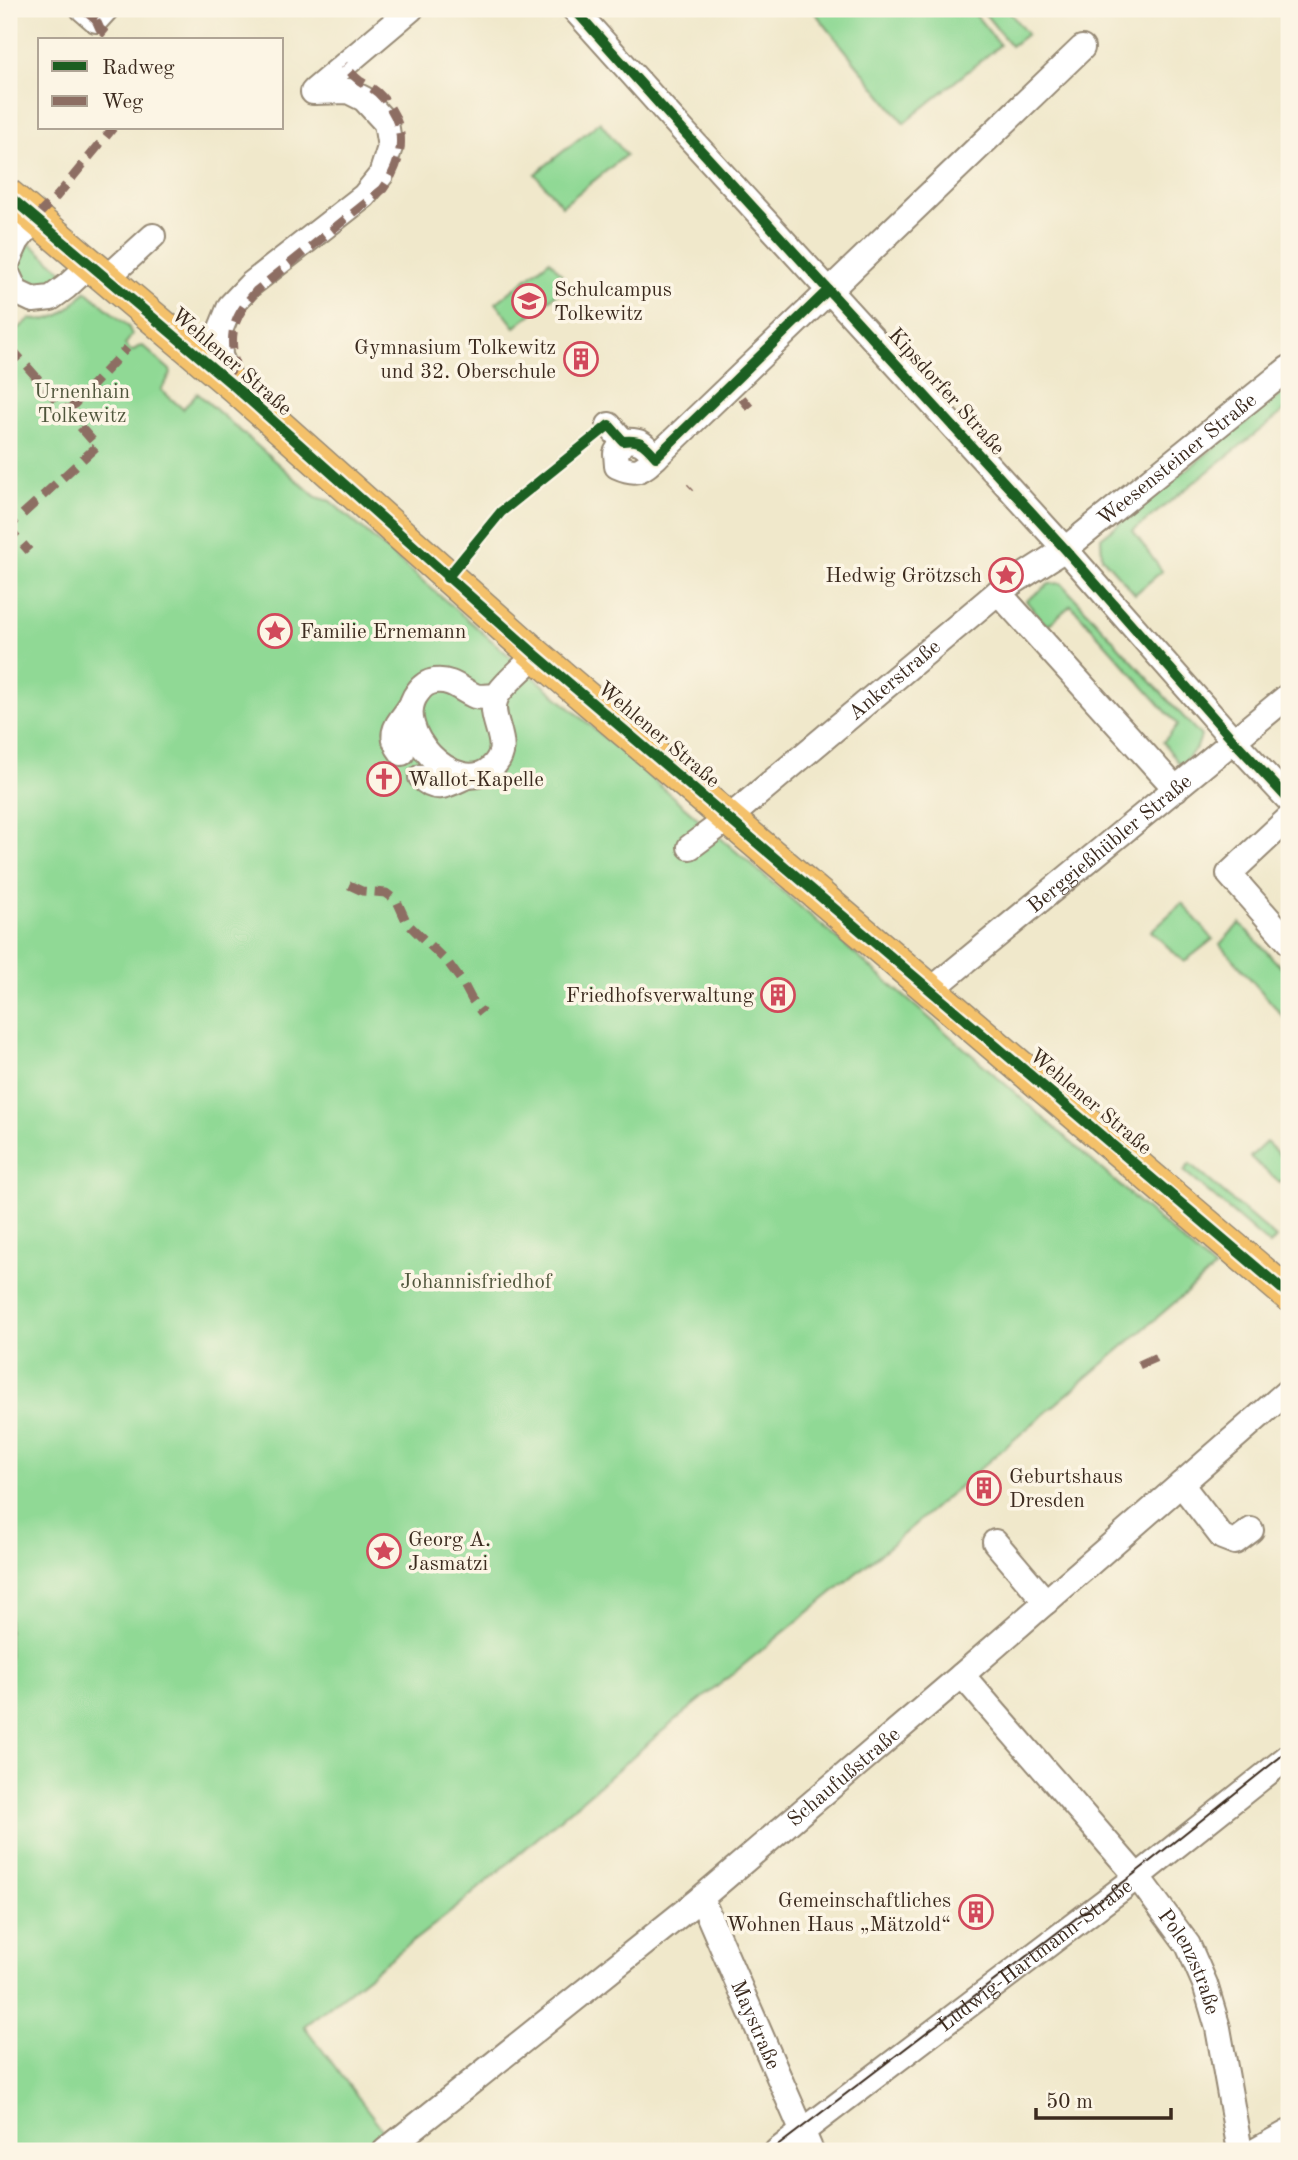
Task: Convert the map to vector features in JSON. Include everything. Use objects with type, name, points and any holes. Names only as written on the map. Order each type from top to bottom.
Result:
[{"type":"main road","name":"Wehlener Straße","points":[[9,196],[234,386],[536,655],[1289,1295]]},
{"type":"street","points":[[83,9],[96,20],[106,9]]},
{"type":"street","points":[[234,386],[220,356],[219,332],[230,306],[250,285],[364,196],[381,175],[390,147],[386,123],[365,99],[348,91],[314,91],[411,9]]},
{"type":"street","name":"Kipsdorfer Straße","points":[[574,9],[1065,549],[1289,800]]},
{"type":"street","points":[[616,433],[646,445],[656,457],[1082,48]]},
{"type":"street","points":[[9,259],[35,218]]},
{"type":"street","points":[[11,290],[33,300],[51,298],[153,236]]},
{"type":"street","name":"Weesensteiner Straße","points":[[1065,549],[1289,368]]},
{"type":"street","name":"Ankerstraße","points":[[690,847],[729,818],[998,592],[1065,549]]},
{"type":"street","points":[[998,592],[1176,789]]},
{"type":"street","points":[[421,777],[428,785],[442,787],[467,776],[482,775],[494,767],[502,746],[501,734],[492,712],[496,696],[536,655]]},
{"type":"street","points":[[402,753],[394,743],[394,730],[424,685],[434,681],[448,681],[477,697],[496,696]]},
{"type":"street","name":"Berggießhübler Straße","points":[[931,990],[1289,695]]},
{"type":"street","points":[[410,707],[415,733],[422,747],[450,771],[467,776]]},
{"type":"street","points":[[1289,818],[1228,874],[1289,942]]},
{"type":"street","name":"Schaufußstraße","points":[[385,2151],[701,1898],[1289,1390]]},
{"type":"street","points":[[1181,1484],[1222,1537],[1235,1542],[1251,1530]]},
{"type":"street","points":[[995,1542],[1046,1602]]},
{"type":"street","name":"Polenzstraße","points":[[962,1675],[1137,1877],[1188,1945],[1205,1984],[1218,2028],[1240,2151]]},
{"type":"street","name":"Ludwig-Hartmann-Straße","points":[[777,2151],[807,2141],[1289,1756]]},
{"type":"street","name":"Maystraße","points":[[701,1898],[807,2141]]},
{"type":"street","points":[[1255,2151],[1289,2132]]},
{"type":"green space","points":[[812,9],[971,9],[1000,45],[904,123]]},
{"type":"green space","points":[[981,9],[1007,9],[1027,34],[1011,46]]},
{"type":"green space","points":[[600,122],[626,155],[562,206],[535,174]]},
{"type":"green space","points":[[30,244],[66,274],[53,285],[46,288],[32,287],[21,278],[17,265],[19,257]]},
{"type":"green space","points":[[550,260],[569,284],[515,327],[496,303]]},
{"type":"green space","name":"Johannisfriedhof","points":[[86,291],[128,326],[132,335],[125,345],[131,351],[143,346],[170,370],[171,374],[161,390],[183,409],[197,393],[316,497],[330,501],[986,1067],[1214,1269],[887,1548],[660,1733],[457,1907],[304,2026],[386,2134],[364,2151],[9,2151],[9,319],[18,329],[30,319],[55,317],[68,309]]},
{"type":"green space","points":[[1289,388],[1289,407],[1133,531],[1162,571],[1135,594],[1102,557],[1101,538]]},
{"type":"green space","points":[[1061,583],[1201,736],[1197,747],[1181,766],[1163,742],[1178,725],[1071,605],[1047,626],[1026,601],[1049,584]]},
{"type":"green space","points":[[1182,903],[1213,939],[1184,962],[1151,931]]},
{"type":"green space","points":[[1240,923],[1289,976],[1289,1023],[1220,944]]},
{"type":"green space","points":[[1266,1142],[1283,1158],[1287,1154],[1289,1156],[1289,1173],[1280,1183],[1250,1157]]},
{"type":"green space","points":[[1190,1164],[1276,1238],[1270,1245],[1184,1171]]},
{"type":"tram line","points":[[9,190],[249,394],[540,651],[1289,1291]]},
{"type":"tram line","points":[[771,2151],[1134,1874],[1289,1750]]},
{"type":"marked path","points":[[83,9],[96,20],[106,9]]},
{"type":"marked path","points":[[96,20],[100,29],[111,38]]},
{"type":"marked path","points":[[228,374],[235,365],[235,325],[242,309],[256,291],[383,189],[396,167],[400,132],[391,108],[380,95],[344,65]]},
{"type":"marked path","points":[[35,218],[57,196],[111,130]]},
{"type":"marked path","points":[[9,346],[97,446],[11,525]]},
{"type":"marked path","points":[[67,412],[127,348]]},
{"type":"marked path","points":[[742,398],[750,408]]},
{"type":"marked path","points":[[9,522],[12,532],[29,551]]},
{"type":"marked path","points":[[349,885],[362,891],[386,893],[397,901],[407,923],[449,964],[482,1013]]},
{"type":"marked path","points":[[1139,1365],[1157,1357]]},
{"type":"marked path","points":[[1019,2151],[1027,2145],[1042,2145],[1044,2151]]},
{"type":"marked path","points":[[1058,2151],[1062,2148]]},
{"type":"cycle path","points":[[574,9],[1065,549],[1289,800]]},
{"type":"cycle path","points":[[9,196],[234,386],[536,655],[1289,1295]]},
{"type":"cycle path","points":[[447,578],[501,512],[609,425],[623,441],[642,443],[656,457],[828,290]]},
{"type":"place","name":"Schulcampus Tolkewitz","points":[[529,301]]},
{"type":"place","name":"Gymnasium Tolkewitz und 32. Oberschule","points":[[581,359]]},
{"type":"place","name":"Hedwig Grötzsch","points":[[1006,575]]},
{"type":"place","name":"Familie Ernemann","points":[[275,631]]},
{"type":"place","name":"Wallot-Kapelle","points":[[384,779]]},
{"type":"place","name":"Friedhofsverwaltung","points":[[778,995]]},
{"type":"place","name":"Geburtshaus Dresden","points":[[984,1488]]},
{"type":"place","name":"Georg A. Jasmatzi","points":[[384,1551]]},
{"type":"place","name":"Gemeinschaftliches Wohnen Haus „Mätzold“","points":[[976,1912]]},
{"type":"park label","name":"Urnenhain Tolkewitz","points":[[82,403]]}]
